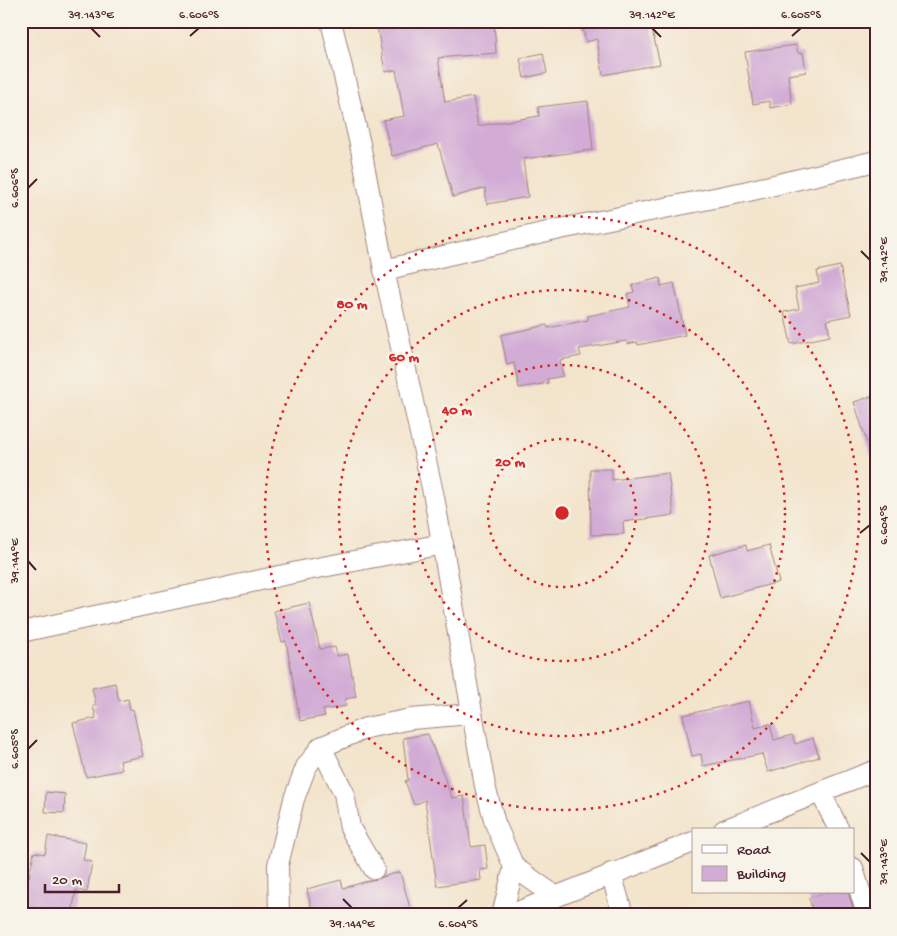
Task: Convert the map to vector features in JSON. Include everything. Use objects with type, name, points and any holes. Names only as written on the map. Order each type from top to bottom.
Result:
[{"type":"street","points":[[332,21],[360,144],[384,270],[443,544],[465,663],[471,714],[494,823],[514,867],[555,896]]},
{"type":"street","points":[[384,270],[569,228],[744,192],[876,161]]},
{"type":"street","points":[[21,632],[307,570],[443,544]]},
{"type":"street","points":[[279,915],[278,865],[294,799],[306,767],[321,747],[366,728],[411,719],[471,714]]},
{"type":"street","points":[[321,747],[344,793],[350,828],[374,869]]},
{"type":"street","points":[[729,828],[876,770]]},
{"type":"street","points":[[820,793],[838,828]]},
{"type":"street","points":[[510,915],[611,873],[692,842]]},
{"type":"street","points":[[502,915],[514,867]]},
{"type":"street","points":[[854,871],[867,915]]},
{"type":"street","points":[[611,873],[622,915]]},
{"type":"building","points":[[376,21],[494,21],[496,53],[438,58],[445,102],[473,97],[478,126],[539,116],[538,107],[588,101],[593,150],[523,159],[528,197],[487,204],[485,188],[453,197],[438,144],[392,156],[383,120],[404,116],[396,70],[385,72]]},
{"type":"building","points":[[581,21],[650,21],[660,64],[603,75],[597,39],[586,42]]},
{"type":"building","points":[[796,45],[798,53],[803,53],[806,72],[788,75],[792,104],[770,108],[770,101],[753,104],[745,52]]},
{"type":"building","points":[[543,53],[547,73],[524,78],[520,58]]},
{"type":"building","points":[[840,266],[851,315],[827,320],[830,336],[791,344],[784,312],[799,309],[795,288],[819,283],[817,271]]},
{"type":"building","points":[[660,278],[661,286],[674,283],[685,335],[638,345],[637,342],[627,344],[626,341],[579,349],[581,356],[560,360],[563,376],[547,379],[548,383],[519,388],[514,363],[507,365],[501,335],[547,325],[548,328],[588,320],[588,316],[630,307],[627,294],[634,292],[632,285]]},
{"type":"building","points":[[876,395],[876,454],[871,455],[854,402]]},
{"type":"building","points":[[590,469],[612,469],[612,480],[668,473],[674,515],[623,522],[624,534],[591,535]]},
{"type":"building","points":[[746,545],[747,551],[769,545],[779,582],[720,598],[709,555]]},
{"type":"building","points":[[309,603],[320,649],[335,647],[337,656],[348,654],[356,697],[345,699],[346,706],[323,710],[325,716],[300,721],[286,641],[282,642],[274,611]]},
{"type":"building","points":[[115,683],[119,701],[128,699],[130,710],[133,709],[143,756],[120,761],[122,770],[86,777],[73,723],[96,718],[93,706],[96,705],[92,688]]},
{"type":"building","points":[[749,701],[755,728],[770,724],[774,740],[792,735],[795,744],[813,738],[819,757],[768,772],[762,754],[703,766],[701,754],[692,756],[683,715]]},
{"type":"building","points":[[428,734],[452,798],[464,796],[471,847],[485,845],[488,869],[480,870],[481,880],[437,886],[425,800],[414,805],[405,781],[408,780],[403,738]]},
{"type":"building","points":[[46,792],[65,794],[64,813],[45,812]]},
{"type":"building","points":[[48,836],[86,843],[83,860],[92,862],[87,892],[76,890],[72,914],[21,906],[21,875],[29,877],[34,852],[45,854]]},
{"type":"building","points":[[400,872],[412,915],[313,915],[307,889],[341,880],[343,888]]},
{"type":"building","points":[[822,894],[849,894],[855,915],[814,915],[809,898]]}]
